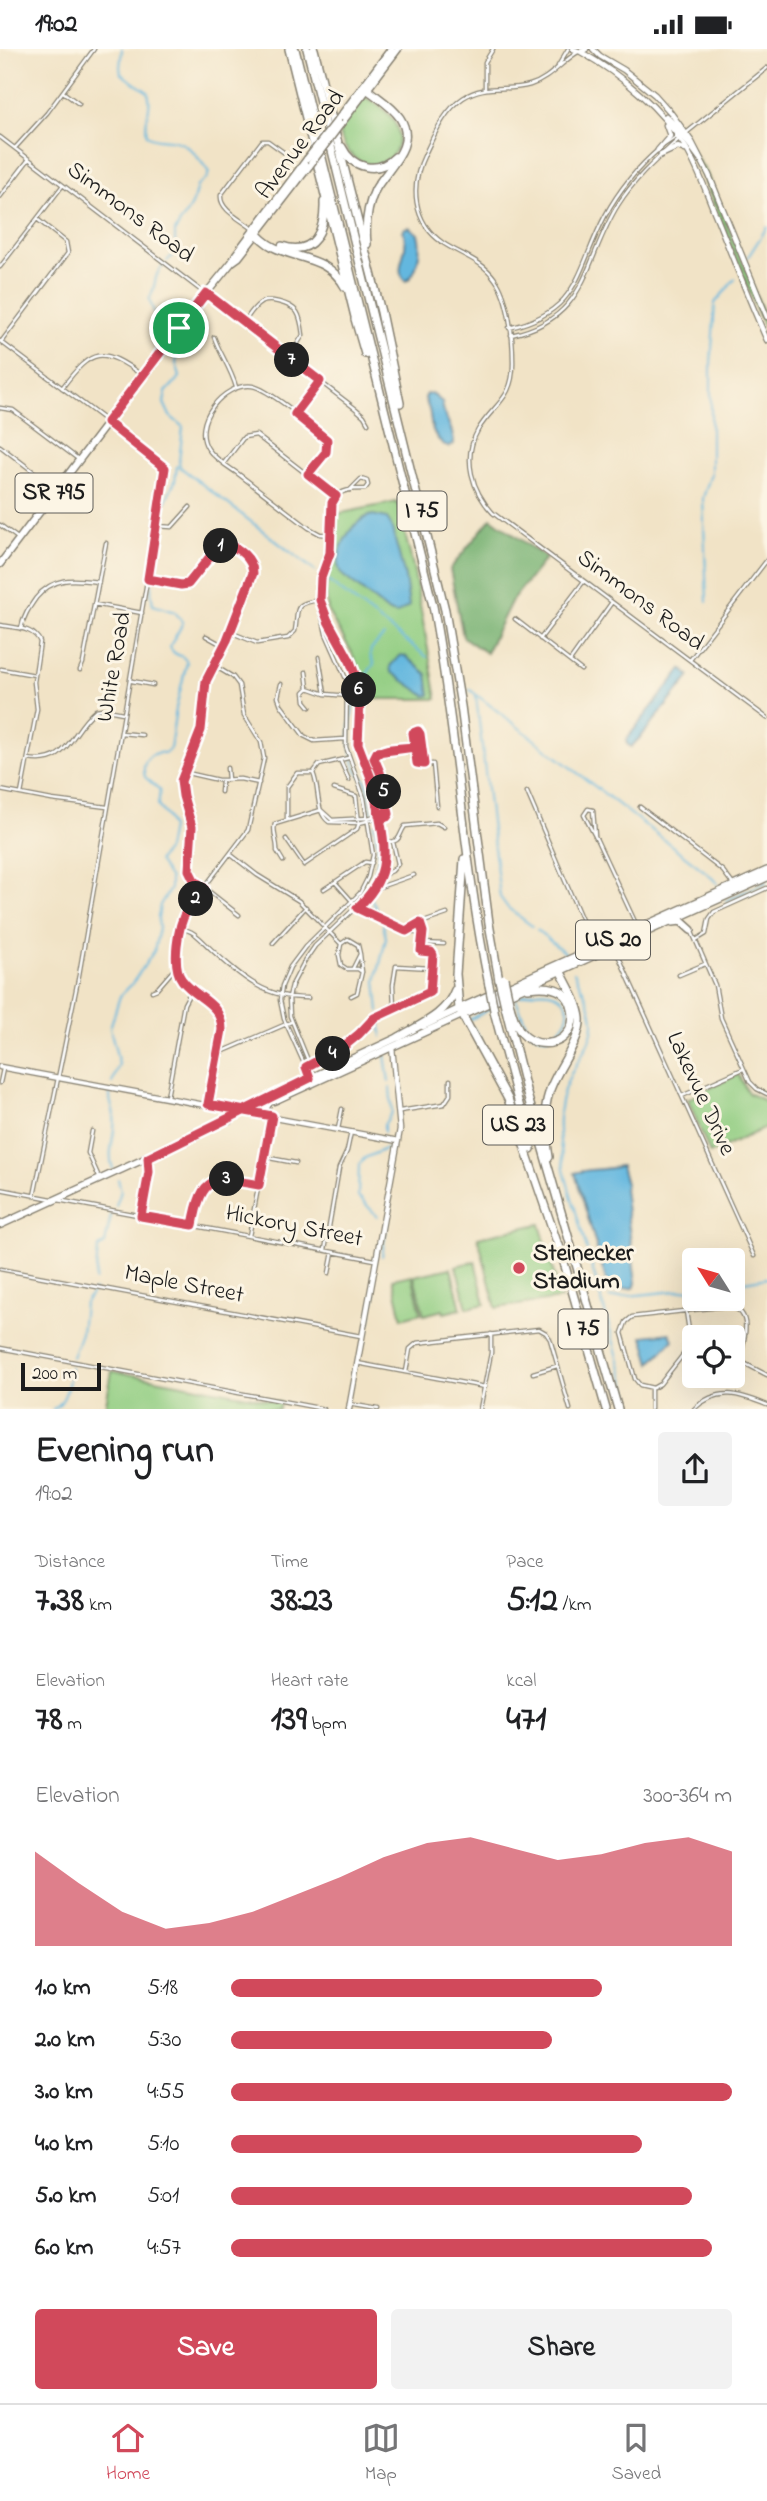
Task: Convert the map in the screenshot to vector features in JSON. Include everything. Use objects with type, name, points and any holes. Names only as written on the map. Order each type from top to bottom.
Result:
[{"type":"highway","points":[[289,49],[356,321]]},
{"type":"highway","name":"I 75","points":[[295,49],[437,627],[450,705],[465,837],[495,1015],[606,1409]]},
{"type":"highway","name":"I 75","points":[[307,49],[412,470],[451,639],[484,891],[519,1067],[618,1409]]},
{"type":"highway","points":[[314,49],[392,364],[412,470]]},
{"type":"highway","points":[[364,90],[398,116],[405,135],[400,154],[379,184],[370,206],[366,229],[369,269]]},
{"type":"highway","points":[[330,113],[342,147],[350,159],[368,167],[387,163],[400,149],[401,129],[391,113],[364,90]]},
{"type":"highway","points":[[257,231],[287,248],[298,249],[310,244],[323,225],[323,184]]},
{"type":"highway","points":[[257,231],[279,249],[317,261],[332,270],[346,289],[388,430]]},
{"type":"highway","points":[[461,1012],[457,982],[465,837]]},
{"type":"highway","name":"US 20","points":[[461,1012],[524,987],[595,949],[767,873]]},
{"type":"highway","name":"US 20","points":[[461,1012],[614,946],[683,912]]},
{"type":"highway","points":[[656,927],[677,920],[691,930]]},
{"type":"highway","points":[[508,1006],[523,1034],[536,1042],[548,1044],[560,1039],[571,1027],[573,1016],[557,969]]},
{"type":"highway","name":"US 23","points":[[553,1182],[545,1126],[547,1100],[554,1078],[577,1035],[580,1022],[579,1011],[557,969]]},
{"type":"highway","points":[[398,1038],[441,1013],[452,999],[457,982]]},
{"type":"highway","points":[[524,987],[549,987],[569,998]]},
{"type":"highway","name":"US 23","points":[[461,1012],[508,1099],[559,1248]]},
{"type":"main road","name":"Avenue Road","points":[[364,90],[391,49]]},
{"type":"main road","name":"Avenue Road","points":[[0,563],[206,293],[398,49]]},
{"type":"main road","name":"US 20","points":[[247,1111],[268,1104],[398,1038],[461,1012]]},
{"type":"main road","name":"US 20","points":[[0,1225],[314,1080],[392,1047],[461,1012]]},
{"type":"main road","points":[[392,1047],[397,1041],[432,1023]]},
{"type":"main road","points":[[268,1104],[265,1110],[270,1116]]},
{"type":"main road","points":[[230,1108],[230,1119]]},
{"type":"street","points":[[15,148],[41,121],[94,49]]},
{"type":"street","points":[[485,88],[485,62],[493,49]]},
{"type":"street","points":[[552,74],[570,49],[582,51],[627,83],[675,125],[702,180],[767,340]]},
{"type":"street","points":[[593,49],[600,57],[615,64],[646,87],[663,104],[681,136],[705,165],[767,317]]},
{"type":"street","points":[[582,51],[569,57],[541,81],[518,87],[485,88],[460,100],[446,114],[419,165],[415,195],[419,212],[430,232],[441,242],[481,265],[496,280],[504,297],[510,335],[541,325],[572,300],[584,282],[616,209],[670,134],[658,112]]},
{"type":"street","points":[[509,328],[532,323],[545,316],[576,285],[604,218],[617,195],[638,168],[767,68]]},
{"type":"street","points":[[63,92],[79,104]]},
{"type":"street","name":"Simmons Road","points":[[0,137],[320,381],[364,416],[368,423]]},
{"type":"street","points":[[257,231],[223,207],[220,202],[221,195],[262,141],[268,141],[293,159]]},
{"type":"street","points":[[659,152],[678,147],[688,152]]},
{"type":"street","points":[[0,197],[1,192],[29,159]]},
{"type":"street","points":[[0,267],[63,185]]},
{"type":"street","points":[[1,342],[68,253],[66,242],[37,219]]},
{"type":"street","points":[[244,322],[257,305],[263,302],[273,302],[294,309],[303,334],[289,357]]},
{"type":"street","name":"Simmons Road","points":[[510,335],[513,367],[509,390],[503,402],[479,429],[471,459],[471,473],[477,492],[493,513],[767,718]]},
{"type":"street","points":[[214,337],[230,367],[236,387]]},
{"type":"street","name":"White Road","points":[[1,342],[165,468],[131,681],[59,1077],[34,1196]]},
{"type":"street","points":[[62,388],[79,366],[99,356],[117,358],[143,376]]},
{"type":"street","points":[[295,414],[320,381]]},
{"type":"street","points":[[308,474],[326,452],[327,442],[323,435],[261,389],[236,387],[223,395],[205,422],[204,438],[211,452],[309,528],[320,534],[331,535]]},
{"type":"street","points":[[0,408],[13,410],[79,460]]},
{"type":"street","points":[[224,463],[242,439],[254,435],[336,496]]},
{"type":"street","points":[[0,446],[57,489]]},
{"type":"street","points":[[308,1066],[286,1024],[281,996],[284,980],[305,947],[324,926],[352,903],[364,886],[372,863],[373,841],[362,792],[348,758],[345,739],[348,696],[346,675],[326,634],[320,600],[320,584],[329,558],[332,503],[336,496],[350,490],[365,489],[368,482],[360,479],[350,490]]},
{"type":"street","points":[[156,526],[172,527],[190,507]]},
{"type":"street","points":[[0,525],[19,539]]},
{"type":"street","points":[[80,670],[106,543]]},
{"type":"street","points":[[148,579],[186,585],[218,548],[227,545],[234,547],[250,560],[253,571],[205,687],[201,730],[183,772],[182,792],[192,827],[189,870],[194,880],[239,915]]},
{"type":"street","points":[[690,660],[767,560]]},
{"type":"street","points":[[21,629],[30,606],[51,584],[67,579],[99,582]]},
{"type":"street","points":[[540,639],[584,581]]},
{"type":"street","points":[[230,632],[253,643],[288,638],[295,631],[299,606],[304,602],[320,600]]},
{"type":"street","points":[[570,661],[612,603]]},
{"type":"street","points":[[94,604],[142,613]]},
{"type":"street","points":[[314,1080],[292,1021],[289,997],[294,979],[304,962],[329,932],[374,889],[381,876],[384,860],[384,842],[371,778],[358,744],[359,694],[354,672],[321,605]]},
{"type":"street","points":[[515,619],[581,670]]},
{"type":"street","points":[[0,625],[34,632],[40,640],[35,675],[38,705],[21,794]]},
{"type":"street","points":[[206,636],[224,646]]},
{"type":"street","points":[[319,657],[325,694]]},
{"type":"street","points":[[208,1104],[222,1028],[220,1016],[214,1007],[181,980],[176,967],[181,929],[187,910],[248,830],[264,758],[263,750],[244,715],[240,687],[233,677],[214,666]]},
{"type":"street","points":[[1,669],[35,675]]},
{"type":"street","points":[[306,672],[308,688],[304,692],[305,701],[310,707]]},
{"type":"street","points":[[346,675],[354,672]]},
{"type":"street","points":[[131,681],[153,685]]},
{"type":"street","points":[[281,684],[278,697],[281,705],[304,736],[316,741],[345,739]]},
{"type":"street","points":[[308,688],[325,694],[348,696]]},
{"type":"street","points":[[28,759],[46,761],[59,755],[96,710],[125,713]]},
{"type":"street","points":[[424,764],[418,731],[413,733],[417,763],[424,764],[433,764],[437,806]]},
{"type":"street","points":[[121,733],[142,735]]},
{"type":"street","points":[[313,773],[321,810],[332,820],[359,821],[388,816],[380,772],[374,756],[377,752],[415,747]]},
{"type":"street","points":[[313,773],[319,765],[348,758]]},
{"type":"street","points":[[340,760],[349,780]]},
{"type":"street","points":[[227,768],[228,780]]},
{"type":"street","points":[[183,772],[222,781],[246,780],[259,783]]},
{"type":"street","points":[[287,820],[287,787],[297,773],[313,773]]},
{"type":"street","points":[[221,792],[222,781]]},
{"type":"street","points":[[286,839],[304,865],[357,829],[359,821],[356,796],[334,789]]},
{"type":"street","points":[[0,790],[107,807]]},
{"type":"street","points":[[527,792],[595,949]]},
{"type":"street","points":[[640,807],[723,871],[737,888]]},
{"type":"street","points":[[595,836],[593,810],[587,809],[584,815],[638,929]]},
{"type":"street","points":[[283,861],[277,851],[274,827],[276,823],[321,810]]},
{"type":"street","points":[[384,842],[393,842],[401,837],[405,826],[437,823],[444,827]]},
{"type":"street","points":[[381,876],[392,871],[398,864],[393,842]]},
{"type":"street","points":[[230,854],[306,907],[341,944]]},
{"type":"street","points":[[324,889],[365,862],[372,863]]},
{"type":"street","points":[[374,889],[414,875]]},
{"type":"street","points":[[335,882],[357,908],[406,931],[423,935]]},
{"type":"street","points":[[696,941],[708,933],[709,919],[714,912],[767,888]]},
{"type":"street","points":[[273,943],[306,907]]},
{"type":"street","points":[[683,912],[715,985],[721,1018],[744,1069],[753,1086],[767,1094]]},
{"type":"street","points":[[406,931],[446,914]]},
{"type":"street","points":[[308,1066],[335,1053],[374,1018],[430,992],[432,953],[421,951],[423,935],[420,923]]},
{"type":"street","points":[[181,929],[196,934],[259,987],[281,996],[308,998]]},
{"type":"street","points":[[351,996],[357,992],[362,972],[356,942],[348,939],[341,944],[341,965],[362,972]]},
{"type":"street","points":[[422,943],[444,944]]},
{"type":"street","name":"Lakevue Drive","points":[[614,946],[754,1256]]},
{"type":"street","points":[[353,968],[360,954]]},
{"type":"street","points":[[679,975],[706,963]]},
{"type":"street","points":[[394,1007],[396,966],[432,969]]},
{"type":"street","points":[[152,992],[176,967]]},
{"type":"street","points":[[167,1097],[184,1004],[192,989]]},
{"type":"street","points":[[217,1054],[292,1021]]},
{"type":"street","points":[[378,1409],[349,1406],[398,1140],[400,1111],[392,1047]]},
{"type":"street","points":[[0,1083],[2,1067],[398,1140]]},
{"type":"street","points":[[682,1097],[744,1069]]},
{"type":"street","points":[[400,1111],[444,1104],[450,1095],[450,1080]]},
{"type":"street","points":[[338,1129],[341,1109]]},
{"type":"street","points":[[249,1236],[270,1116]]},
{"type":"street","points":[[92,1131],[88,1153],[100,1180]]},
{"type":"street","points":[[325,1250],[339,1168],[347,1151],[351,1132]]},
{"type":"street","points":[[264,1157],[296,1163]]},
{"type":"street","points":[[141,1216],[149,1172],[148,1158]]},
{"type":"street","points":[[193,1225],[199,1197],[210,1184],[227,1179],[259,1185]]},
{"type":"street","name":"Hickory Street","points":[[0,1189],[376,1260]]},
{"type":"street","points":[[329,1273],[333,1252]]},
{"type":"street","name":"Maple Street","points":[[0,1269],[361,1336]]},
{"type":"street","points":[[682,1357],[660,1384],[651,1388],[640,1385],[635,1379],[623,1328],[632,1317],[687,1311],[688,1325]]},
{"type":"street","points":[[739,1311],[743,1314],[745,1330]]},
{"type":"street","points":[[406,1372],[409,1352],[417,1343],[535,1328],[543,1330],[548,1336],[570,1409]]},
{"type":"street","points":[[481,1409],[492,1347],[491,1334]]},
{"type":"street","points":[[0,1348],[324,1409]]},
{"type":"street","points":[[357,1363],[485,1387]]},
{"type":"street","points":[[745,1364],[767,1375]]},
{"type":"street","points":[[533,1373],[557,1366]]},
{"type":"street","points":[[651,1388],[651,1409]]},
{"type":"street","points":[[694,1409],[702,1401],[723,1393],[738,1394],[767,1405]]},
{"type":"green space","points":[[363,97],[382,108],[394,121],[399,135],[391,156],[382,162],[371,164],[359,161],[346,149],[338,131]]},
{"type":"green space","points":[[685,142],[706,172],[767,322],[767,335],[705,182]]},
{"type":"green space","points":[[397,502],[413,566],[437,699],[365,699],[360,672],[328,612],[325,590],[334,550],[336,514]]},
{"type":"green space","points":[[491,518],[546,558],[511,602],[486,653],[463,637],[450,569]]},
{"type":"green space","points":[[738,1074],[748,1093],[767,1102],[767,1127],[710,1154],[688,1099]]},
{"type":"green space","name":"Steinecker Stadium","points":[[540,1224],[561,1299],[496,1308],[478,1237]]},
{"type":"green space","points":[[475,1261],[485,1304],[467,1308],[456,1266]]},
{"type":"green space","points":[[451,1268],[461,1309],[424,1315],[414,1276]]},
{"type":"green space","points":[[412,1275],[421,1313],[402,1318],[393,1279]]},
{"type":"green space","points":[[112,1371],[280,1402],[279,1409],[105,1409]]},
{"type":"water","points":[[409,227],[418,234],[419,253],[414,273],[406,281],[400,271],[405,246],[403,231]]},
{"type":"water","points":[[431,393],[442,402],[454,444],[449,447],[441,442],[433,430],[425,398]]},
{"type":"water","points":[[373,515],[387,518],[391,525],[405,577],[409,606],[396,614],[389,612],[341,574],[338,566],[348,535],[359,522]]},
{"type":"water","points":[[400,655],[427,674],[430,695],[426,696],[391,672],[390,666]]},
{"type":"water","points":[[682,669],[690,676],[631,747],[626,740]]},
{"type":"water","points":[[621,1166],[626,1184],[624,1189],[636,1283],[634,1288],[609,1290],[575,1173]]},
{"type":"water","points":[[670,1333],[673,1340],[651,1363],[643,1336]]},
{"type":"waterway","points":[[122,49],[121,74],[148,92],[147,135],[155,139],[182,143],[209,172],[207,178],[197,186],[192,205],[175,231],[175,253],[167,261]]},
{"type":"waterway","points":[[748,257],[767,227]]},
{"type":"waterway","points":[[164,265],[158,273],[149,299],[160,328],[167,337]]},
{"type":"waterway","points":[[707,602],[703,498],[711,474],[711,364],[715,303],[735,279]]},
{"type":"waterway","points":[[173,342],[179,348],[176,363],[180,377],[166,392],[164,403],[170,416],[183,427],[180,467],[315,571]]},
{"type":"waterway","points":[[161,525],[163,506],[175,481],[177,466]]},
{"type":"waterway","points":[[154,575],[160,529]]},
{"type":"waterway","points":[[328,581],[427,657]]},
{"type":"waterway","points":[[112,1083],[119,1064],[110,1028],[120,996],[132,984],[154,951],[160,905],[170,889],[170,879],[158,861],[167,849],[171,828],[167,817],[158,806],[160,790],[145,777],[144,767],[151,756],[170,749],[187,662],[173,652],[170,646],[183,623],[175,612],[153,605],[152,584]]},
{"type":"waterway","points":[[361,682],[374,664],[370,655],[371,649],[384,636]]},
{"type":"waterway","points":[[469,689],[718,884]]},
{"type":"waterway","points":[[355,690],[349,737],[356,769],[366,781],[372,813]]},
{"type":"waterway","points":[[476,696],[500,897],[508,908],[532,926]]},
{"type":"waterway","points":[[371,889],[379,854],[374,824]]},
{"type":"waterway","points":[[726,901],[766,882]]},
{"type":"waterway","points":[[371,898],[378,913]]},
{"type":"waterway","points":[[379,1011],[376,981],[386,938],[383,924]]},
{"type":"waterway","points":[[537,930],[566,954]]},
{"type":"waterway","points":[[574,972],[589,1003],[593,1023],[588,1044],[564,1090],[559,1113],[561,1149],[565,1174],[633,1409]]},
{"type":"waterway","points":[[515,998],[526,1024],[534,1033],[548,1037],[562,1027],[568,1013],[564,1000],[558,995],[542,991],[520,996]]},
{"type":"waterway","points":[[469,1020],[491,1008]]},
{"type":"waterway","points":[[380,1017],[382,1037]]},
{"type":"waterway","points":[[473,1028],[480,1039]]},
{"type":"waterway","points":[[385,1055],[389,1082]]},
{"type":"waterway","points":[[384,1132],[384,1125],[392,1112],[390,1088]]},
{"type":"waterway","points":[[110,1093],[115,1123],[111,1156],[113,1169]]},
{"type":"waterway","points":[[378,1217],[358,1196],[359,1164],[365,1158],[387,1148]]},
{"type":"waterway","points":[[116,1206],[121,1191],[118,1179]]},
{"type":"waterway","points":[[95,1281],[98,1250],[105,1244],[111,1215]]},
{"type":"waterway","points":[[382,1256],[386,1229]]},
{"type":"waterway","points":[[746,1282],[767,1278]]},
{"type":"waterway","points":[[72,1357],[81,1333],[84,1304],[94,1290]]},
{"type":"waterway","points":[[609,1298],[682,1290]]},
{"type":"waterway","points":[[369,1324],[375,1293]]},
{"type":"waterway","points":[[53,1409],[64,1397],[70,1367]]},
{"type":"place","name":"Steinecker Stadium","points":[[519,1268]]},
{"type":"route","points":[[179,328],[107,422],[154,457],[166,471],[148,579],[188,584],[216,549],[225,545],[234,547],[253,565],[253,573],[227,640],[206,681],[201,730],[181,781],[192,827],[189,870],[194,880],[204,888],[185,915],[176,963],[181,980],[214,1007],[222,1024],[208,1104],[247,1111],[269,1116],[272,1116],[259,1185],[227,1179],[210,1184],[199,1197],[193,1225],[141,1216],[149,1172],[148,1158],[247,1111],[310,1078],[306,1067],[343,1047],[374,1018],[430,992],[433,955],[431,952],[421,951],[423,932],[420,923],[406,931],[357,908],[377,884],[385,854],[380,819],[389,814],[380,772],[374,755],[377,752],[415,747],[417,763],[424,764],[418,731],[413,733],[415,747],[388,750],[377,752],[376,753],[374,755],[388,811],[379,815],[371,778],[358,744],[360,700],[356,677],[320,600],[321,578],[330,553],[332,503],[336,496],[308,474],[326,452],[327,440],[295,414],[320,381],[206,293],[179,328]]}]
